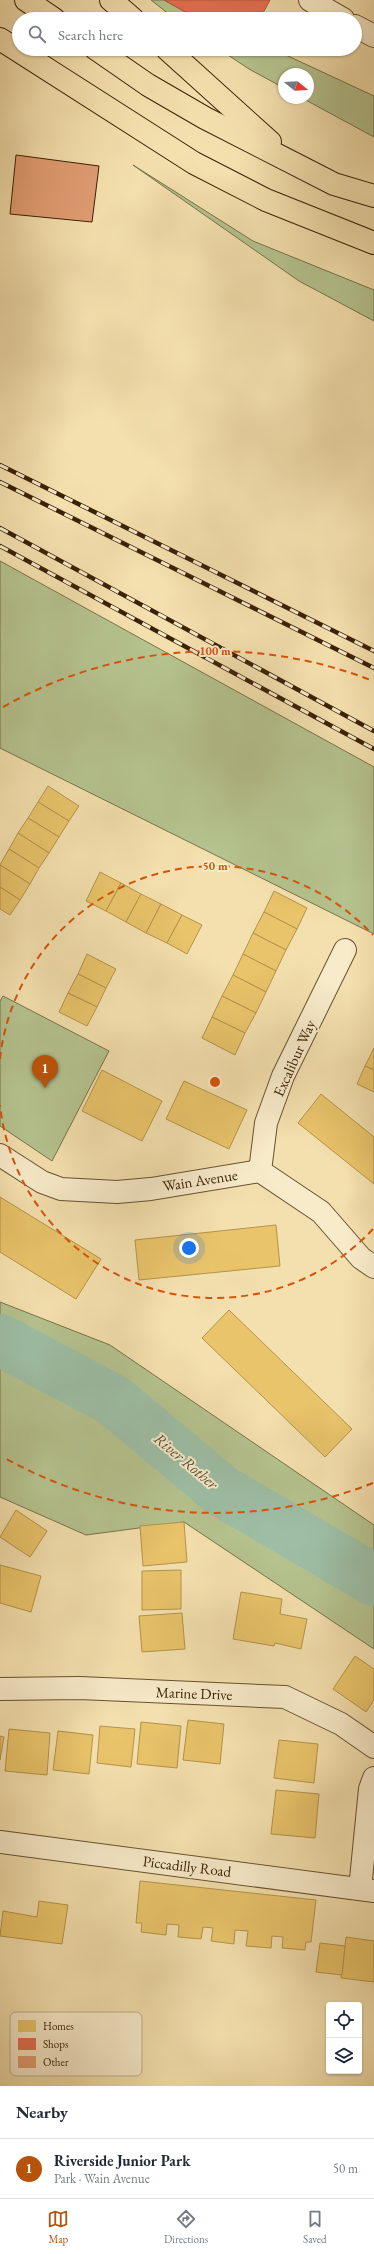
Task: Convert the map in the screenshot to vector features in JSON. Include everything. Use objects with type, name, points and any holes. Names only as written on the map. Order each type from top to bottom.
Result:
[{"type":"highway","points":[[26,0],[44,12]]},
{"type":"highway","points":[[111,0],[125,12]]},
{"type":"highway","points":[[0,39],[12,47]]},
{"type":"highway","points":[[27,56],[194,163],[266,200],[374,243]]},
{"type":"highway","points":[[106,56],[148,85],[205,118],[334,184],[374,196]]},
{"type":"highway","points":[[175,56],[291,162]]},
{"type":"street","points":[[310,0],[331,12]]},
{"type":"street","points":[[362,30],[374,36]]},
{"type":"street","name":"Excalibur Way","points":[[260,1170],[266,1123],[284,1076],[345,950]]},
{"type":"street","name":"Wain Avenue","points":[[0,1155],[42,1182],[61,1189],[89,1191],[117,1192],[151,1189],[260,1170]]},
{"type":"street","points":[[260,1170],[321,1212],[361,1258],[374,1266]]},
{"type":"street","name":"Marine Drive","points":[[0,1689],[80,1688],[285,1697],[341,1724],[374,1747]]},
{"type":"street","points":[[367,1890],[370,1789],[374,1778]]},
{"type":"street","name":"Piccadilly Road","points":[[0,1842],[367,1890]]},
{"type":"green space","points":[[151,0],[164,0],[185,12],[166,12]]},
{"type":"green space","points":[[230,56],[288,56],[314,68],[278,68],[278,85],[249,69]]},
{"type":"green space","points":[[314,68],[374,96],[374,137],[313,104]]},
{"type":"green space","points":[[133,165],[253,241],[374,290],[374,321],[299,281]]},
{"type":"green space","points":[[0,561],[374,767],[374,934],[0,748]]},
{"type":"green space","points":[[3,996],[109,1051],[52,1161],[0,1126],[0,1001]]},
{"type":"green space","points":[[0,1302],[110,1345],[374,1525],[374,1649],[184,1522],[86,1535],[0,1497]]},
{"type":"building: Homes","points":[[48,786],[79,806],[69,821],[38,802]]},
{"type":"building: Homes","points":[[38,802],[69,821],[59,837],[28,818]]},
{"type":"building: Homes","points":[[28,818],[59,837],[49,853],[18,833]]},
{"type":"building: Homes","points":[[18,833],[49,853],[39,868],[9,849]]},
{"type":"building: Homes","points":[[9,849],[39,868],[30,884],[0,865]]},
{"type":"building: Homes","points":[[0,865],[30,884],[20,900],[0,887]]},
{"type":"building: Homes","points":[[100,872],[121,883],[106,911],[86,901]]},
{"type":"building: Homes","points":[[121,883],[141,894],[126,922],[106,911]]},
{"type":"building: Homes","points":[[0,887],[20,900],[10,915],[0,909]]},
{"type":"building: Homes","points":[[274,891],[307,908],[297,929],[264,912]]},
{"type":"building: Homes","points":[[141,894],[161,904],[146,933],[126,922]]},
{"type":"building: Homes","points":[[161,904],[182,915],[167,943],[146,933]]},
{"type":"building: Homes","points":[[264,912],[297,929],[286,950],[253,933]]},
{"type":"building: Homes","points":[[182,915],[202,925],[187,954],[167,943]]},
{"type":"building: Homes","points":[[253,933],[286,950],[276,971],[243,954]]},
{"type":"building: Homes","points":[[87,954],[116,969],[106,988],[78,974]]},
{"type":"building: Homes","points":[[243,954],[276,971],[266,992],[233,975]]},
{"type":"building: Homes","points":[[78,974],[106,988],[97,1007],[68,993]]},
{"type":"building: Homes","points":[[233,975],[266,992],[256,1013],[222,996]]},
{"type":"building: Homes","points":[[68,993],[97,1007],[87,1026],[59,1012]]},
{"type":"building: Homes","points":[[222,996],[256,1013],[245,1033],[212,1017]]},
{"type":"building: Homes","points":[[212,1017],[245,1033],[235,1055],[202,1038]]},
{"type":"building: Homes","points":[[374,1048],[374,1070],[365,1066]]},
{"type":"building: Homes","points":[[365,1066],[374,1070],[374,1092],[357,1084]]},
{"type":"building: Homes","points":[[102,1070],[162,1101],[142,1141],[82,1111]]},
{"type":"building: Homes","points":[[184,1081],[247,1110],[229,1149],[166,1119]]},
{"type":"building: Homes","points":[[321,1094],[374,1137],[374,1184],[298,1123]]},
{"type":"building: Homes","points":[[0,1197],[101,1259],[76,1299],[0,1252]]},
{"type":"building: Homes","points":[[276,1225],[280,1266],[139,1280],[135,1240]]},
{"type":"building: Homes","points":[[229,1310],[352,1429],[325,1457],[202,1338]]},
{"type":"building: Homes","points":[[16,1510],[47,1531],[30,1557],[0,1537]]},
{"type":"building: Homes","points":[[184,1522],[187,1562],[143,1566],[140,1526]]},
{"type":"building: Homes","points":[[0,1565],[41,1576],[31,1612],[0,1603]]},
{"type":"building: Homes","points":[[181,1570],[181,1609],[142,1610],[142,1571]]},
{"type":"building: Homes","points":[[241,1592],[282,1599],[280,1614],[307,1619],[301,1649],[275,1643],[274,1646],[233,1639]]},
{"type":"building: Homes","points":[[182,1613],[185,1649],[142,1652],[139,1616]]},
{"type":"building: Homes","points":[[355,1656],[374,1669],[374,1700],[366,1712],[333,1689]]},
{"type":"building: Homes","points":[[188,1720],[224,1724],[220,1764],[183,1760]]},
{"type":"building: Homes","points":[[141,1722],[181,1726],[177,1768],[137,1764]]},
{"type":"building: Homes","points":[[100,1726],[135,1729],[131,1767],[97,1763]]},
{"type":"building: Homes","points":[[9,1729],[50,1733],[47,1775],[5,1771]]},
{"type":"building: Homes","points":[[58,1731],[93,1735],[89,1774],[53,1770]]},
{"type":"building: Homes","points":[[0,1736],[4,1737],[0,1760]]},
{"type":"building: Homes","points":[[279,1740],[318,1744],[314,1783],[274,1778]]},
{"type":"building: Homes","points":[[276,1790],[319,1794],[315,1838],[271,1834]]},
{"type":"building: Homes","points":[[140,1881],[316,1900],[311,1942],[306,1942],[305,1950],[282,1948],[283,1937],[272,1936],[271,1948],[246,1946],[248,1931],[235,1930],[234,1944],[211,1941],[213,1928],[203,1927],[201,1939],[178,1937],[179,1925],[167,1924],[166,1935],[141,1932],[142,1923],[136,1923]]},
{"type":"building: Homes","points":[[39,1901],[68,1905],[62,1944],[0,1936],[3,1911],[37,1917]]},
{"type":"building: Homes","points":[[346,1937],[374,1941],[374,1982],[341,1978]]},
{"type":"building: Homes","points":[[320,1943],[345,1946],[342,1975],[316,1972]]},
{"type":"building: Shops","points":[[164,0],[270,0],[264,12],[185,12]]},
{"type":"building: Other","points":[[16,155],[99,166],[92,222],[10,214]]},
{"type":"waterway","name":"River Rother","points":[[0,1340],[113,1400],[222,1491],[374,1580]]},
{"type":"railway","points":[[0,465],[374,651]]},
{"type":"railway","points":[[0,482],[374,668]]},
{"type":"railway","points":[[0,528],[374,731]]},
{"type":"railway","points":[[0,546],[374,749]]},
{"type":"place","name":"Riverside Junior Park","points":[[45,1088]]}]
